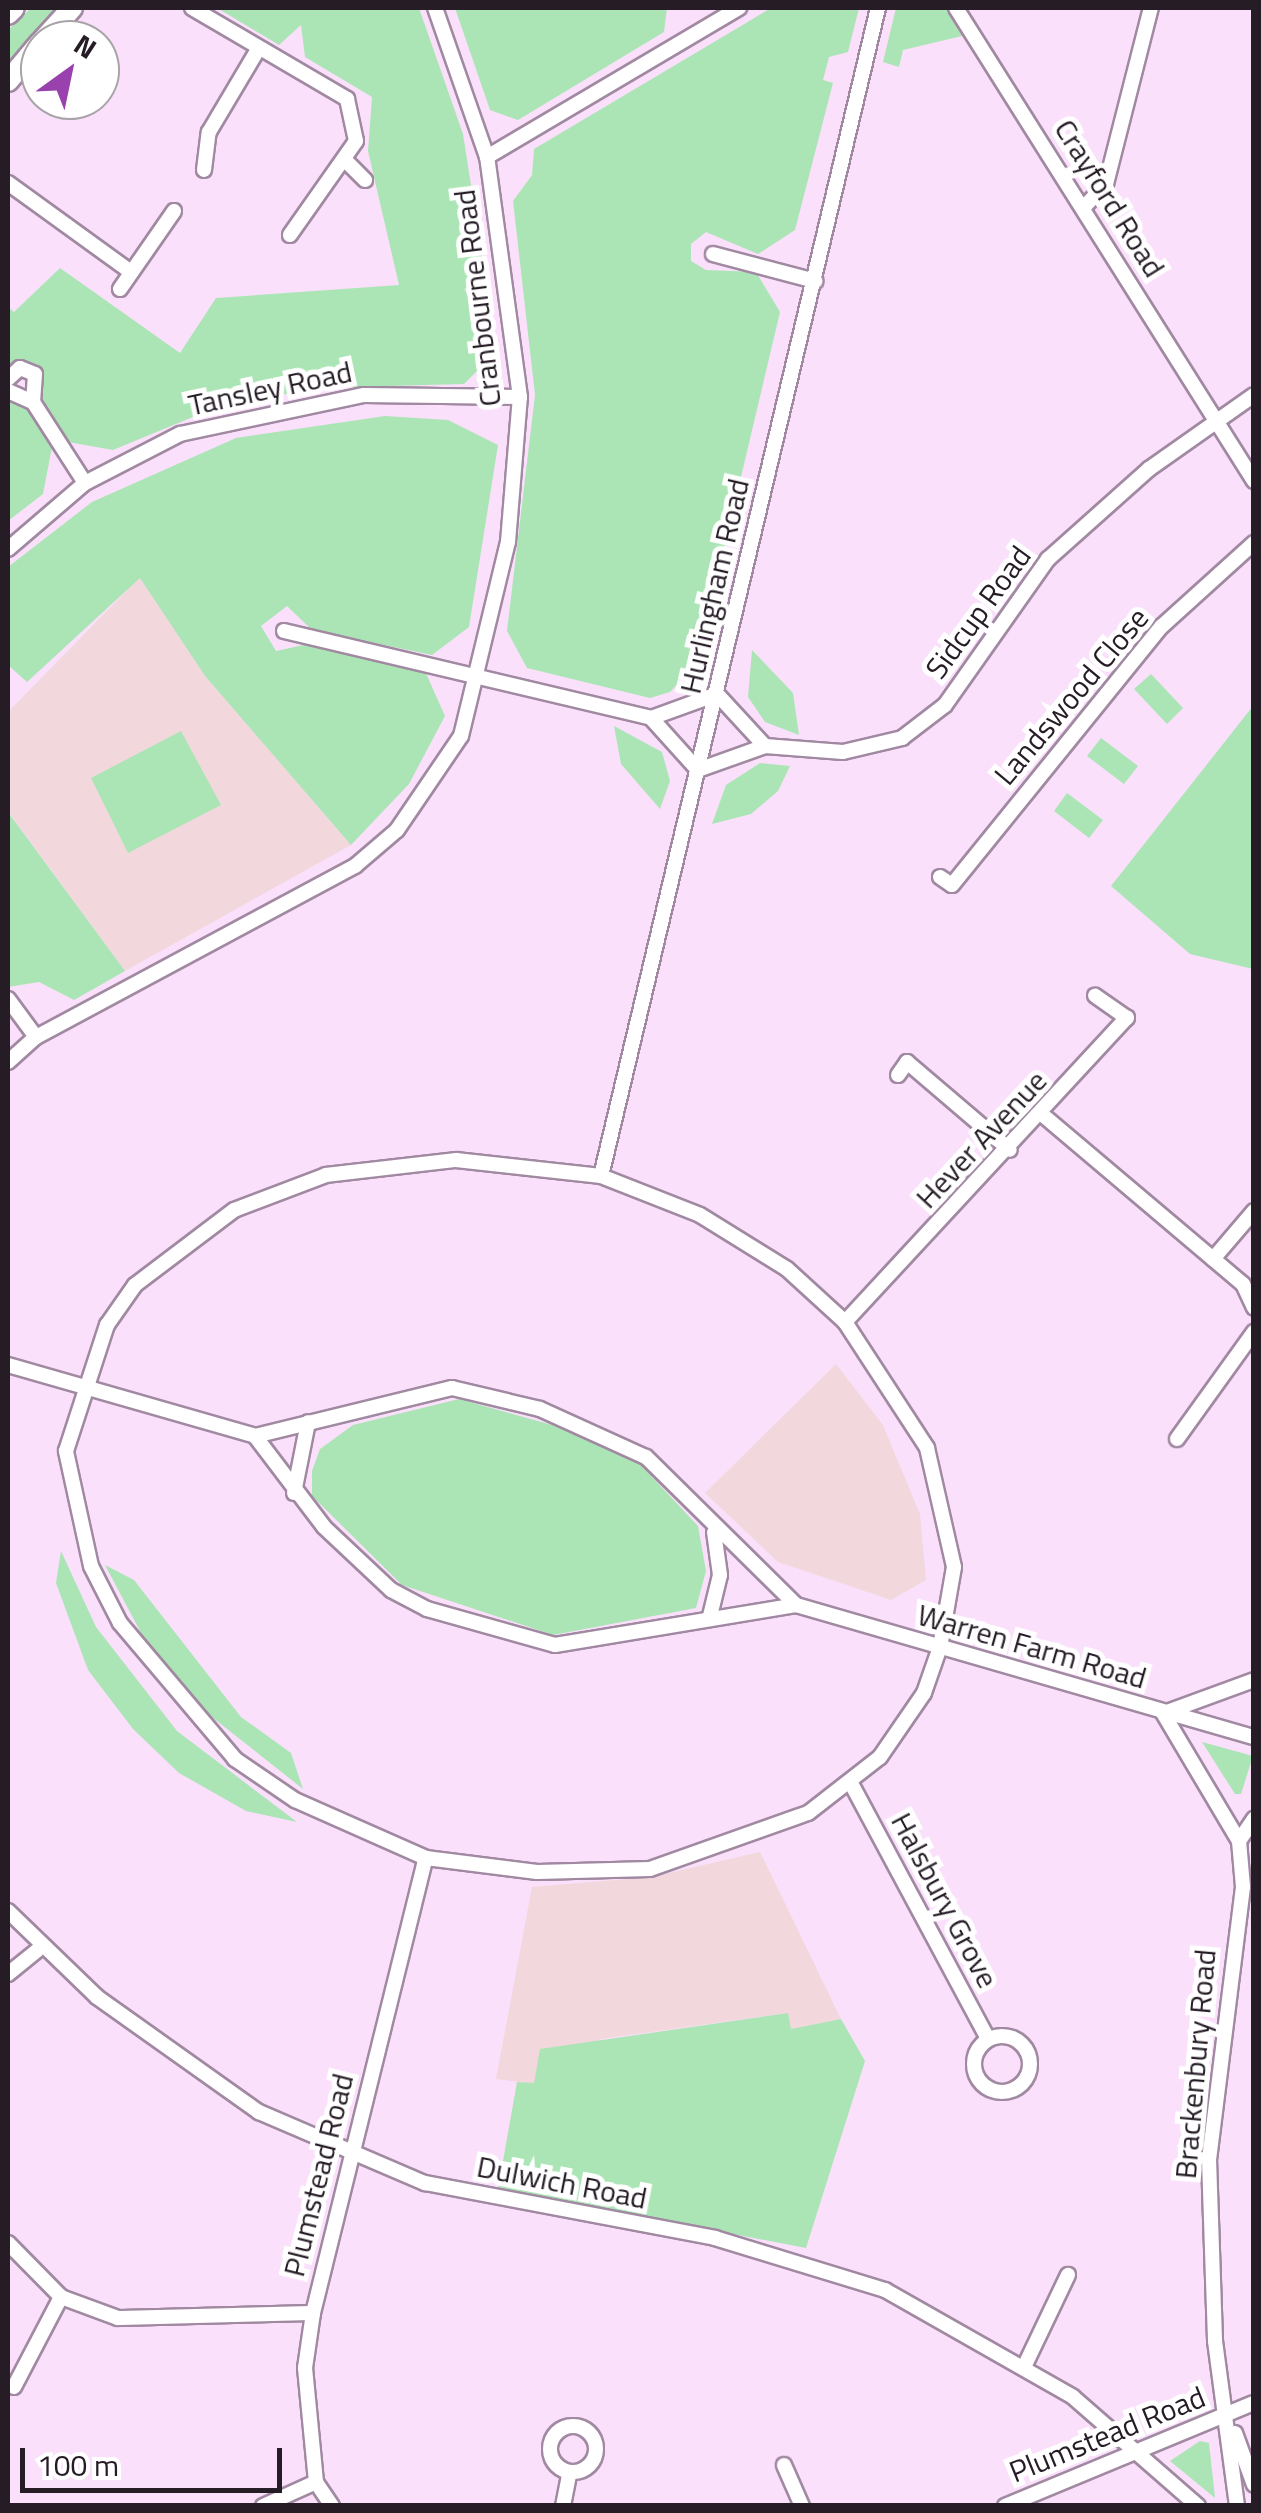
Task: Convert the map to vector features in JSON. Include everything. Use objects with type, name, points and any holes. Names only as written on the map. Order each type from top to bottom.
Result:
[{"type":"main road","points":[[8,14],[14,8]]},
{"type":"street","points":[[192,8],[258,51],[284,56],[347,98],[356,141],[346,161],[290,235]]},
{"type":"street","name":"Cranbourne Road","points":[[8,1062],[36,1037],[293,906],[377,848],[436,779],[480,677],[508,542],[520,397],[487,157],[435,8]]},
{"type":"street","points":[[702,8],[712,23]]},
{"type":"street","points":[[487,157],[739,8]]},
{"type":"street","name":"Hurlingham Road","points":[[601,1176],[878,8]]},
{"type":"street","name":"Crayford Road","points":[[956,8],[1084,207],[1213,420]]},
{"type":"street","points":[[1084,207],[1116,155],[1150,8]]},
{"type":"street","points":[[204,170],[209,132],[258,51]]},
{"type":"street","points":[[346,161],[365,180]]},
{"type":"street","points":[[8,183],[132,272]]},
{"type":"street","points":[[120,289],[174,211]]},
{"type":"street","points":[[713,254],[815,281]]},
{"type":"street","points":[[8,379],[20,368],[35,374],[33,402]]},
{"type":"street","name":"Tansley Road","points":[[8,549],[85,483],[180,434],[268,410],[450,390],[520,397]]},
{"type":"street","points":[[8,391],[33,402],[85,483]]},
{"type":"street","name":"Sidcup Road","points":[[698,770],[765,746],[844,752],[917,728],[945,705],[1048,559],[1213,420],[1254,395]]},
{"type":"street","points":[[1213,420],[1254,481]]},
{"type":"street","name":"Landswood Close","points":[[940,876],[952,885],[1124,669],[1254,543]]},
{"type":"street","points":[[284,631],[651,718],[718,694],[765,746]]},
{"type":"street","points":[[651,718],[698,770]]},
{"type":"street","name":"Hever Avenue","points":[[845,1322],[1044,1116],[1127,1018],[1095,996]]},
{"type":"street","points":[[8,998],[36,1037]]},
{"type":"street","points":[[898,1076],[907,1062],[1010,1150]]},
{"type":"street","points":[[1044,1116],[1213,1259],[1254,1308]]},
{"type":"street","points":[[472,1160],[601,1176],[700,1215],[788,1269],[845,1322],[942,1484],[954,1568],[940,1647],[900,1732],[852,1786],[758,1837],[650,1869],[537,1872],[426,1858],[295,1800],[235,1759],[159,1679],[120,1623],[78,1520],[66,1451],[82,1387],[134,1284],[234,1210],[381,1164],[472,1160]]},
{"type":"street","points":[[1213,1259],[1254,1211]]},
{"type":"street","points":[[1177,1439],[1254,1332]]},
{"type":"street","points":[[8,1365],[255,1436]]},
{"type":"street","name":"Warren Farm Road","points":[[796,1606],[646,1458],[596,1429],[498,1397],[452,1388],[255,1436],[294,1494],[391,1590],[426,1609],[554,1645],[710,1616],[796,1606],[1163,1714],[1254,1736]]},
{"type":"street","points":[[294,1494],[308,1422]]},
{"type":"street","points":[[710,1616],[720,1575],[712,1526]]},
{"type":"street","points":[[1163,1714],[1254,1680]]},
{"type":"street","name":"Brackenbury Road","points":[[1163,1714],[1239,1840],[1243,1886],[1209,2159],[1215,2342],[1228,2413],[1237,2506]]},
{"type":"street","name":"Halsbury Grove","points":[[852,1786],[988,2039]]},
{"type":"street","points":[[1239,1840],[1254,1819]]},
{"type":"street","name":"Plumstead Road","points":[[332,2506],[316,2482],[305,2368],[313,2314],[426,1858]]},
{"type":"street","name":"Dulwich Road","points":[[8,1911],[38,1950],[259,2112],[425,2183],[838,2271],[1025,2365],[1136,2449]]},
{"type":"street","points":[[8,1974],[38,1950]]},
{"type":"street","points":[[1008,2036],[1029,2056],[1015,2089],[979,2082],[973,2063],[988,2039],[1008,2036]]},
{"type":"street","points":[[8,2243],[61,2297],[160,2323],[313,2314]]},
{"type":"street","points":[[1025,2365],[1068,2275]]},
{"type":"street","points":[[14,2388],[61,2297]]},
{"type":"street","name":"Plumstead Road","points":[[1006,2506],[1136,2449],[1152,2451],[1254,2403]]},
{"type":"street","name":"Brackenbury Road","points":[[1228,2413],[1254,2485]]},
{"type":"street","points":[[1136,2449],[1198,2506]]},
{"type":"street","points":[[784,2465],[802,2506]]},
{"type":"street","points":[[563,2506],[568,2475]]},
{"type":"street","points":[[263,2506],[316,2482]]},
{"type":"shaded area","points":[[140,577],[205,676],[351,845],[125,971],[8,811],[8,712]]},
{"type":"shaded area","points":[[836,1364],[883,1425],[920,1514],[926,1580],[891,1600],[778,1562],[705,1493]]},
{"type":"shaded area","points":[[760,1852],[841,2019],[791,2029],[787,2013],[601,2039],[534,2084],[496,2079],[532,1887],[651,1877]]},
{"type":"green space","points":[[31,8],[62,8],[50,20],[20,20],[20,52],[8,64],[8,30]]},
{"type":"green space","points":[[217,8],[419,8],[463,134],[497,351],[464,384],[312,388],[200,414],[113,450],[68,442],[41,398],[43,374],[26,364],[8,370],[8,307],[14,312],[60,268],[180,353],[216,298],[399,285],[368,151],[372,97],[305,57],[301,25],[279,45]]},
{"type":"green space","points":[[455,8],[667,8],[664,32],[518,120],[490,110]]},
{"type":"green space","points":[[771,8],[859,8],[848,52],[829,57],[823,80],[833,83],[795,230],[758,254],[706,232],[691,244],[691,261],[706,270],[756,272],[780,312],[697,663],[670,692],[650,698],[527,668],[507,631],[535,395],[513,201],[532,175],[534,149]]},
{"type":"green space","points":[[896,8],[946,8],[962,36],[903,50],[899,67],[883,62]]},
{"type":"green space","points":[[8,398],[27,406],[52,447],[43,494],[8,521]]},
{"type":"green space","points":[[385,416],[448,420],[498,445],[469,627],[432,655],[312,630],[287,606],[261,626],[276,651],[308,644],[425,671],[445,716],[409,784],[351,845],[205,676],[140,578],[27,682],[8,665],[8,567],[92,502],[236,438]]},
{"type":"green space","points":[[752,650],[793,693],[799,735],[765,722],[748,697]]},
{"type":"green space","points":[[1151,674],[1183,708],[1167,724],[1134,689]]},
{"type":"green space","points":[[1253,706],[1253,969],[1190,954],[1111,886]]},
{"type":"green space","points":[[614,726],[662,752],[670,781],[660,809],[621,764]]},
{"type":"green space","points":[[181,731],[221,805],[128,853],[91,778]]},
{"type":"green space","points":[[1101,738],[1138,766],[1124,784],[1087,756]]},
{"type":"green space","points":[[760,763],[790,766],[778,791],[751,814],[712,824],[726,785]]},
{"type":"green space","points":[[1067,793],[1103,820],[1089,838],[1054,811]]},
{"type":"green space","points":[[8,812],[125,971],[74,1000],[39,982],[8,987]]},
{"type":"green space","points":[[459,1399],[592,1436],[638,1462],[698,1526],[706,1571],[696,1608],[553,1635],[402,1585],[312,1496],[312,1471],[320,1449],[353,1425]]},
{"type":"green space","points":[[61,1551],[96,1627],[177,1731],[297,1822],[246,1811],[179,1773],[133,1729],[88,1670],[56,1583]]},
{"type":"green space","points":[[105,1565],[134,1580],[241,1717],[291,1753],[303,1789],[203,1710],[148,1646]]},
{"type":"green space","points":[[1202,1742],[1253,1756],[1241,1794],[1235,1794]]},
{"type":"green space","points":[[788,2013],[791,2029],[841,2019],[865,2061],[806,2248],[498,2189],[517,2082],[534,2083],[540,2049]]},
{"type":"green space","points":[[1200,2441],[1209,2443],[1215,2498],[1170,2461]]}]
